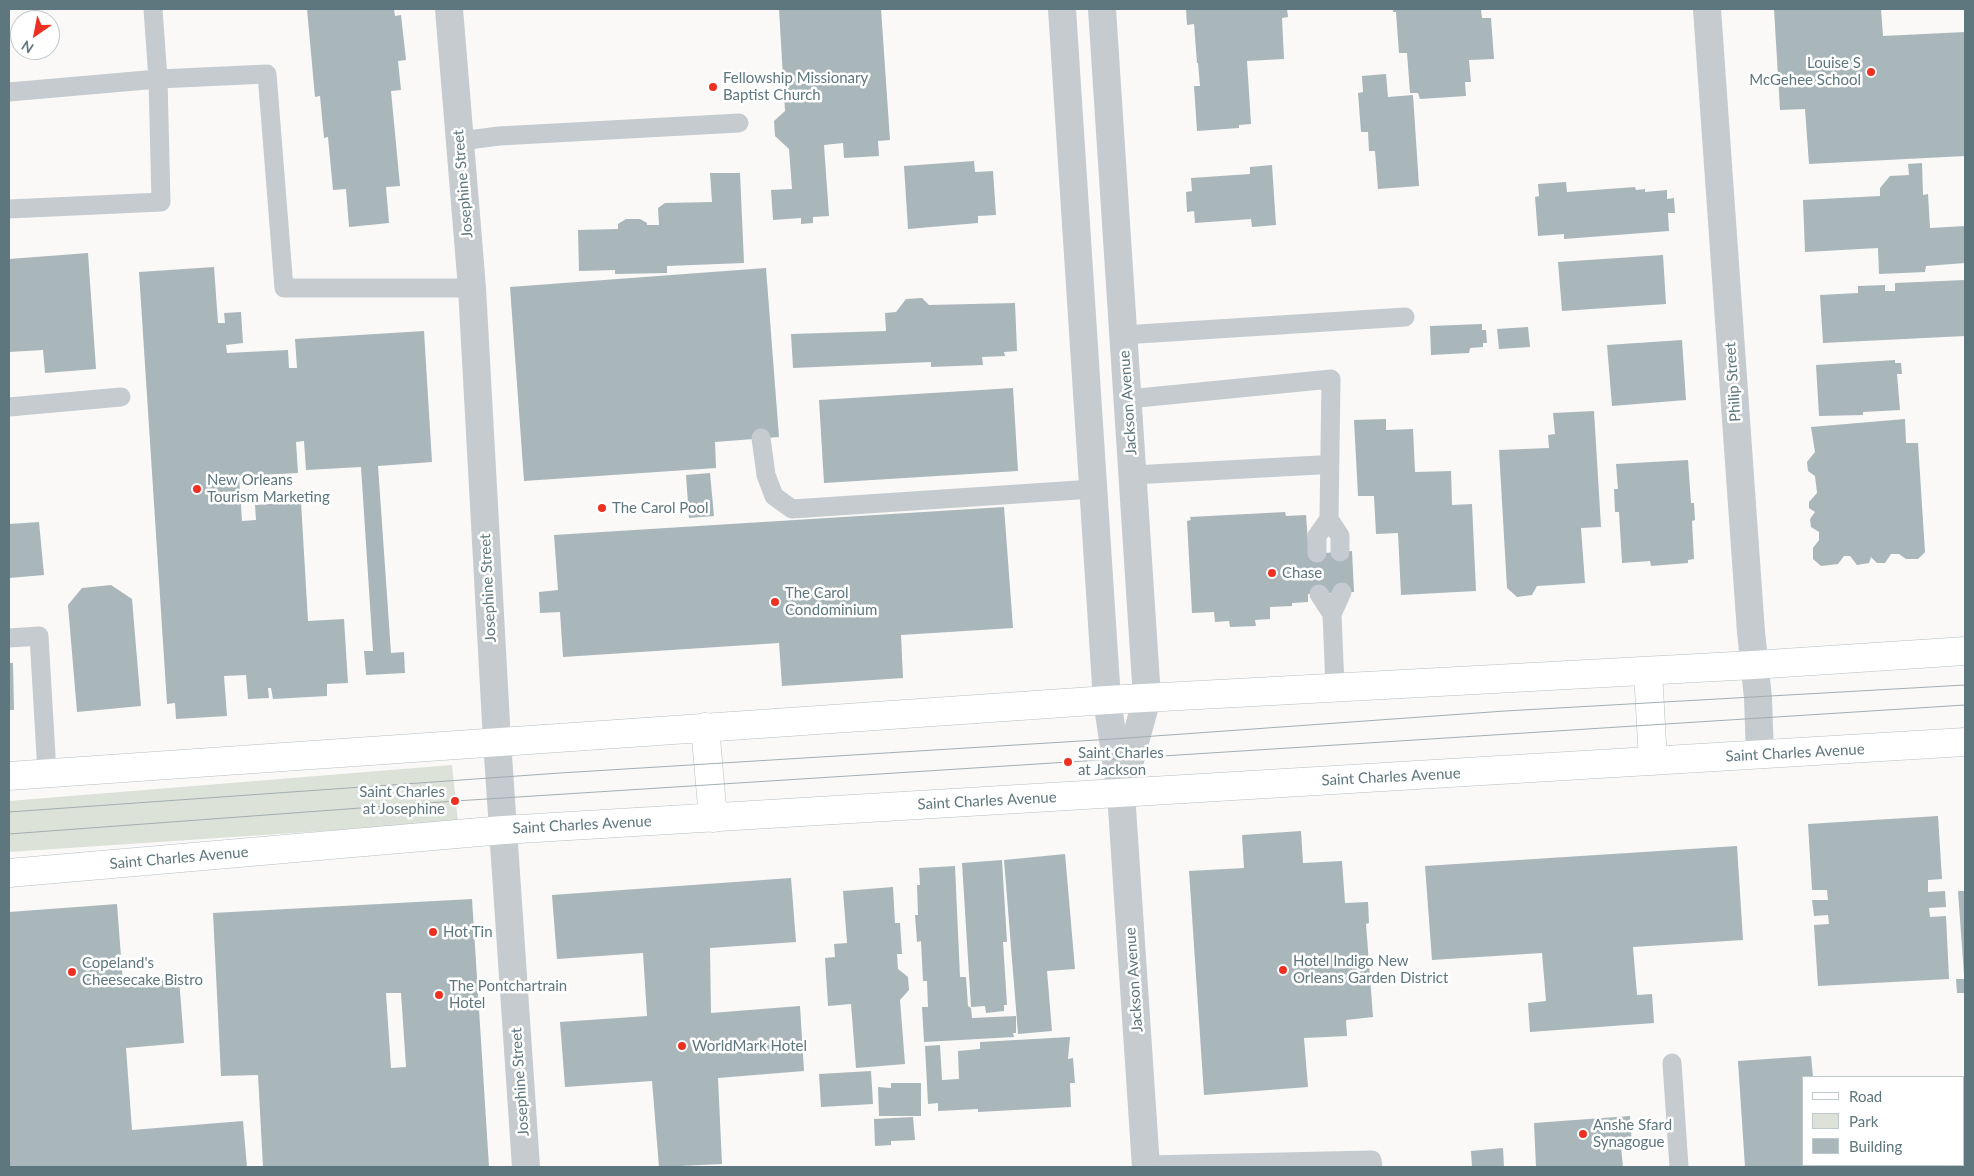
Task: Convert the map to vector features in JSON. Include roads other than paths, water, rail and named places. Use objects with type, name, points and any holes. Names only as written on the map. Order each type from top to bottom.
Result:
[{"type":"main road","points":[[9,776],[1107,700],[1754,665],[1965,651]]},
{"type":"main road","points":[[1648,671],[1653,761]]},
{"type":"main road","points":[[705,727],[713,818]]},
{"type":"main road","name":"Saint Charles Avenue","points":[[9,873],[503,830],[1965,742]]},
{"type":"street","name":"Josephine Street","points":[[449,9],[472,288],[497,741],[526,1167]]},
{"type":"street","name":"Jackson Avenue","points":[[1062,9],[1107,700],[1122,793],[1146,1166]]},
{"type":"street","name":"Jackson Avenue","points":[[1102,9],[1147,698],[1122,793]]},
{"type":"street","name":"Philip Street","points":[[1707,9],[1754,665],[1758,698],[1760,755]]},
{"type":"lane","points":[[9,209],[161,202],[158,79],[153,9]]},
{"type":"lane","points":[[9,92],[158,79],[266,74],[284,288],[472,288]]},
{"type":"lane","points":[[460,141],[499,136],[739,122]]},
{"type":"lane","points":[[1123,335],[1405,316]]},
{"type":"lane","points":[[1128,400],[1331,379],[1330,519],[1340,536],[1340,552]]},
{"type":"lane","points":[[9,407],[121,397]]},
{"type":"lane","points":[[761,438],[766,475],[774,496],[792,509],[1093,489]]},
{"type":"lane","points":[[1133,475],[1319,465]]},
{"type":"lane","points":[[1317,553],[1317,536],[1330,519]]},
{"type":"lane","points":[[1334,687],[1332,614],[1342,592]]},
{"type":"lane","points":[[1319,594],[1332,614]]},
{"type":"lane","points":[[9,638],[39,636],[47,773]]},
{"type":"lane","points":[[1672,1063],[1679,1167]]},
{"type":"lane","points":[[1146,1166],[1372,1160],[1373,1167]]},
{"type":"tram line","points":[[9,812],[560,773],[1113,739],[1505,711],[1965,685]]},
{"type":"tram line","points":[[9,834],[455,801],[1965,705]]},
{"type":"place","name":"Louise S McGehee School","points":[[1871,72]]},
{"type":"place","name":"Fellowship Missionary Baptist Church","points":[[713,87]]},
{"type":"place","name":"New Orleans Tourism Marketing","points":[[197,489]]},
{"type":"place","name":"The Carol Pool","points":[[602,508]]},
{"type":"place","name":"Chase","points":[[1272,573]]},
{"type":"place","name":"The Carol Condominium","points":[[775,602]]},
{"type":"place","name":"Saint Charles at Jackson","points":[[1068,762]]},
{"type":"place","name":"Saint Charles at Josephine","points":[[455,801]]},
{"type":"place","name":"Hot Tin","points":[[433,932]]},
{"type":"place","name":"Hotel Indigo New Orleans Garden District","points":[[1283,970]]},
{"type":"place","name":"Copeland's Cheesecake Bistro","points":[[72,972]]},
{"type":"place","name":"The Pontchartrain Hotel","points":[[439,995]]},
{"type":"place","name":"WorldMark Hotel","points":[[682,1046]]},
{"type":"place","name":"Anshe Sfard Synagogue","points":[[1583,1134]]}]
